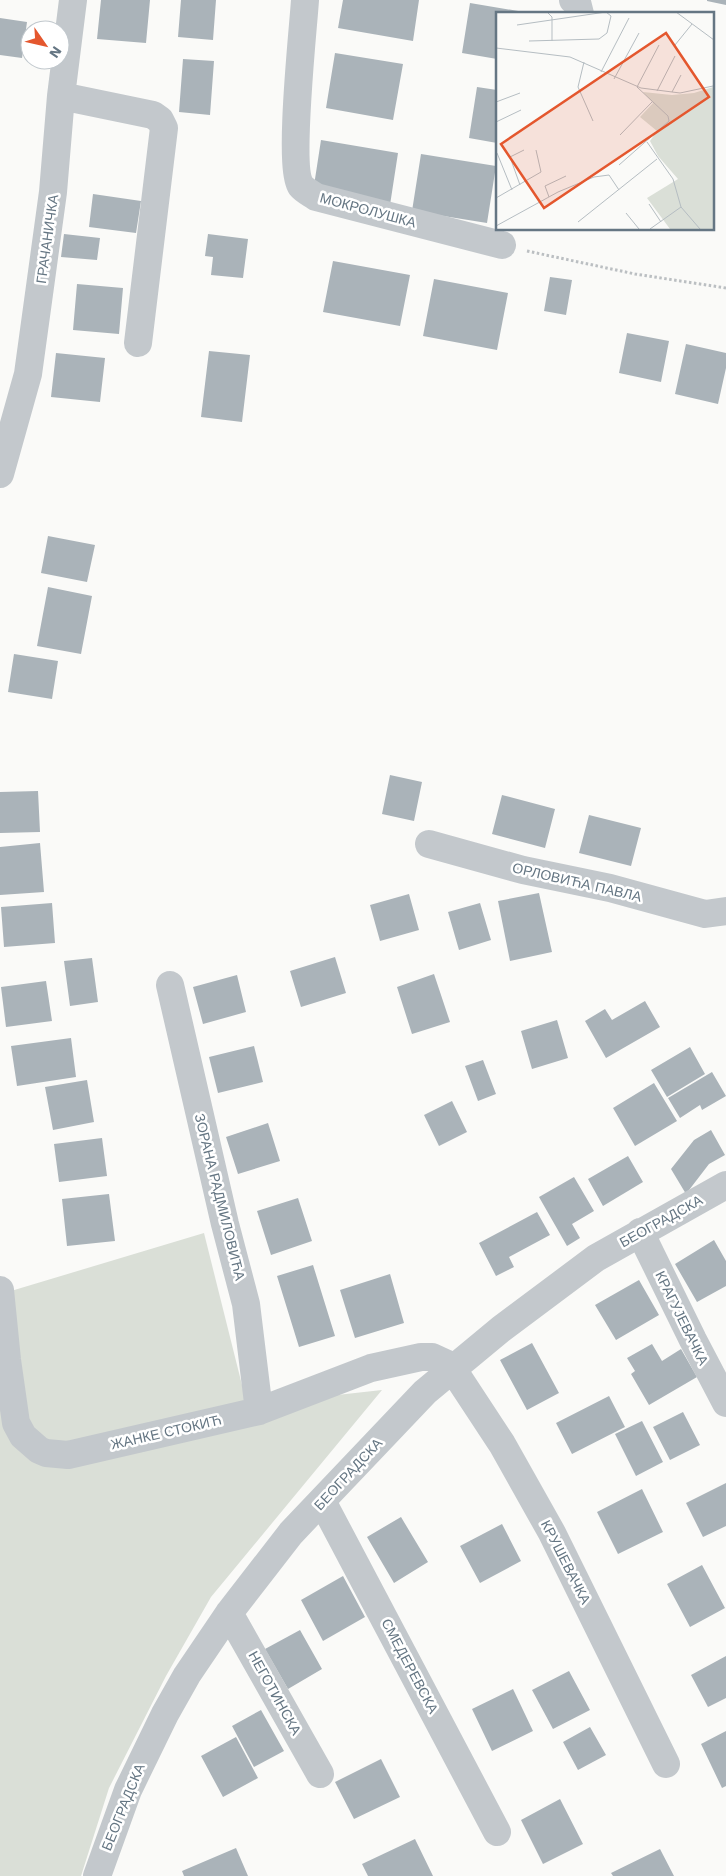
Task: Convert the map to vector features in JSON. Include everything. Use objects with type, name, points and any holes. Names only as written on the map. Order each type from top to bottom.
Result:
[{"type":"street","name":"ГРАЧАНИЧКА","points":[[0,474],[28,374],[54,192],[61,96],[73,0]]},
{"type":"street","name":"МОКРОЛУШКА","points":[[305,0],[295,144],[296,170],[301,186],[316,197],[502,245]]},
{"type":"street","points":[[573,0],[577,2],[580,12]]},
{"type":"street","points":[[61,96],[153,115],[160,120],[164,128],[138,343]]},
{"type":"street","name":"ОРЛОВИЋА ПАВЛА","points":[[429,844],[523,870],[610,888],[705,914],[726,911]]},
{"type":"street","name":"ЗОРАНА РАДМИЛОВИЋА","points":[[170,986],[225,1224],[246,1304],[259,1410]]},
{"type":"street","name":"БЕОГРАДСКА","points":[[97,1876],[128,1790],[165,1714],[187,1675],[229,1613],[291,1533],[425,1392],[452,1368],[596,1258],[726,1185]]},
{"type":"street","name":"КРАГУЈЕВАЧКА","points":[[640,1232],[726,1404]]},
{"type":"street","name":"ЖАНКЕ СТОКИЋ","points":[[0,1290],[16,1423],[30,1444],[46,1453],[68,1455],[259,1410],[372,1368],[420,1357],[432,1357],[452,1368]]},
{"type":"street","name":"КРУШЕВАЧКА","points":[[452,1368],[502,1444],[552,1533],[666,1764]]},
{"type":"street","name":"СМЕДЕРЕВСКА","points":[[322,1501],[497,1832]]},
{"type":"street","name":"НЕГОТИНСКА","points":[[229,1613],[320,1774]]},
{"type":"path","points":[[502,245],[635,274],[726,288]]},
{"type":"shaded area","points":[[204,1233],[247,1405],[382,1390],[211,1597],[166,1676],[109,1788],[81,1876],[0,1876],[0,1292],[1,1294]]},
{"type":"building","points":[[101,0],[150,0],[146,43],[97,39]]},
{"type":"building","points":[[181,0],[216,0],[213,40],[178,37]]},
{"type":"building","points":[[343,0],[419,0],[413,41],[338,28]]},
{"type":"building","points":[[726,0],[726,5],[707,1]]},
{"type":"building","points":[[470,3],[524,12],[496,12],[496,59],[462,53]]},
{"type":"building","points":[[0,18],[20,21],[20,58],[0,55]]},
{"type":"building","points":[[335,53],[403,64],[393,120],[326,108]]},
{"type":"building","points":[[183,59],[214,61],[210,115],[179,112]]},
{"type":"building","points":[[477,87],[496,90],[496,143],[469,138]]},
{"type":"building","points":[[321,140],[398,153],[390,205],[313,192]]},
{"type":"building","points":[[421,154],[496,166],[487,223],[412,211]]},
{"type":"building","points":[[93,194],[141,201],[136,233],[89,227]]},
{"type":"building","points":[[64,234],[100,238],[97,260],[61,257]]},
{"type":"building","points":[[208,234],[248,239],[243,278],[211,275],[213,257],[205,256]]},
{"type":"building","points":[[333,261],[410,275],[400,326],[323,312]]},
{"type":"building","points":[[550,277],[572,280],[566,315],[544,311]]},
{"type":"building","points":[[434,279],[508,293],[497,350],[423,336]]},
{"type":"building","points":[[77,284],[123,288],[119,334],[73,330]]},
{"type":"building","points":[[627,333],[669,341],[661,382],[619,373]]},
{"type":"building","points":[[686,344],[726,353],[726,368],[718,404],[675,394]]},
{"type":"building","points":[[209,351],[250,355],[242,422],[201,417]]},
{"type":"building","points":[[56,353],[105,358],[100,402],[51,397]]},
{"type":"building","points":[[48,536],[95,545],[87,582],[41,573]]},
{"type":"building","points":[[48,587],[92,596],[81,654],[37,646]]},
{"type":"building","points":[[14,654],[58,661],[52,699],[8,692]]},
{"type":"building","points":[[390,775],[422,782],[414,821],[382,814]]},
{"type":"building","points":[[38,791],[40,832],[0,833],[0,792]]},
{"type":"building","points":[[502,795],[555,809],[545,848],[492,834]]},
{"type":"building","points":[[589,815],[641,828],[631,866],[579,853]]},
{"type":"building","points":[[40,843],[44,892],[0,895],[0,847]]},
{"type":"building","points":[[539,893],[552,952],[510,961],[498,901]]},
{"type":"building","points":[[409,894],[419,930],[380,941],[370,905]]},
{"type":"building","points":[[52,903],[55,943],[4,947],[1,907]]},
{"type":"building","points":[[480,903],[491,940],[459,950],[448,912]]},
{"type":"building","points":[[335,957],[346,993],[301,1007],[290,971]]},
{"type":"building","points":[[92,958],[98,1002],[70,1006],[64,961]]},
{"type":"building","points":[[434,974],[450,1022],[412,1034],[397,987]]},
{"type":"building","points":[[237,975],[246,1012],[203,1024],[193,987]]},
{"type":"building","points":[[46,981],[52,1021],[6,1027],[1,987]]},
{"type":"building","points":[[645,1001],[660,1027],[606,1058],[585,1021],[605,1009],[612,1020]]},
{"type":"building","points":[[557,1020],[568,1058],[532,1069],[521,1031]]},
{"type":"building","points":[[71,1038],[76,1077],[17,1086],[11,1046]]},
{"type":"building","points":[[254,1046],[263,1082],[218,1093],[209,1057]]},
{"type":"building","points":[[690,1047],[705,1074],[667,1097],[651,1070]]},
{"type":"building","points":[[483,1060],[496,1094],[478,1101],[465,1066]]},
{"type":"building","points":[[712,1072],[726,1096],[702,1110],[700,1105],[680,1118],[668,1098]]},
{"type":"building","points":[[87,1080],[94,1122],[53,1130],[45,1087]]},
{"type":"building","points":[[654,1083],[677,1121],[635,1146],[613,1108]]},
{"type":"building","points":[[452,1101],[467,1132],[439,1146],[424,1115]]},
{"type":"building","points":[[268,1123],[280,1161],[238,1174],[226,1137]]},
{"type":"building","points":[[711,1130],[725,1155],[709,1164],[686,1194],[671,1169],[694,1140]]},
{"type":"building","points":[[102,1138],[107,1176],[59,1182],[54,1144]]},
{"type":"building","points":[[628,1156],[643,1182],[603,1206],[588,1179]]},
{"type":"building","points":[[574,1177],[594,1211],[572,1224],[580,1238],[567,1246],[539,1197]]},
{"type":"building","points":[[109,1194],[115,1241],[67,1246],[62,1199]]},
{"type":"building","points":[[298,1198],[312,1241],[271,1255],[257,1211]]},
{"type":"building","points":[[537,1212],[550,1235],[509,1257],[514,1267],[496,1276],[479,1243]]},
{"type":"building","points":[[714,1240],[726,1261],[726,1286],[697,1302],[675,1264]]},
{"type":"building","points":[[313,1265],[335,1336],[299,1347],[277,1276]]},
{"type":"building","points":[[390,1274],[404,1323],[355,1338],[340,1290]]},
{"type":"building","points":[[639,1280],[659,1315],[616,1340],[595,1305]]},
{"type":"building","points":[[532,1343],[559,1393],[527,1410],[500,1360]]},
{"type":"building","points":[[652,1344],[662,1361],[681,1349],[697,1377],[649,1405],[631,1374],[635,1371],[627,1358]]},
{"type":"building","points":[[609,1396],[625,1427],[572,1454],[556,1423]]},
{"type":"building","points":[[683,1412],[700,1445],[670,1460],[653,1427]]},
{"type":"building","points":[[642,1421],[663,1462],[636,1476],[615,1434]]},
{"type":"building","points":[[726,1483],[726,1526],[703,1537],[686,1503]]},
{"type":"building","points":[[642,1489],[663,1532],[618,1554],[597,1512]]},
{"type":"building","points":[[401,1517],[428,1562],[394,1583],[367,1537]]},
{"type":"building","points":[[502,1524],[521,1561],[480,1583],[460,1546]]},
{"type":"building","points":[[702,1565],[725,1608],[690,1627],[667,1584]]},
{"type":"building","points":[[343,1576],[365,1617],[323,1641],[301,1600]]},
{"type":"building","points":[[300,1630],[322,1669],[288,1689],[265,1649]]},
{"type":"building","points":[[726,1656],[726,1698],[708,1707],[691,1675]]},
{"type":"building","points":[[569,1671],[590,1710],[553,1729],[532,1690]]},
{"type":"building","points":[[513,1689],[533,1731],[492,1751],[472,1709]]},
{"type":"building","points":[[261,1710],[284,1751],[254,1767],[232,1726]]},
{"type":"building","points":[[590,1727],[606,1755],[578,1770],[563,1742]]},
{"type":"building","points":[[726,1731],[726,1786],[722,1788],[701,1744]]},
{"type":"building","points":[[236,1737],[258,1778],[223,1797],[201,1756]]},
{"type":"building","points":[[381,1759],[400,1797],[354,1819],[335,1782]]},
{"type":"building","points":[[560,1799],[583,1844],[543,1864],[521,1820]]},
{"type":"building","points":[[415,1839],[433,1876],[368,1876],[362,1864]]},
{"type":"building","points":[[236,1848],[248,1876],[184,1876],[182,1871]]},
{"type":"building","points":[[660,1849],[674,1876],[613,1876],[611,1873]]}]
